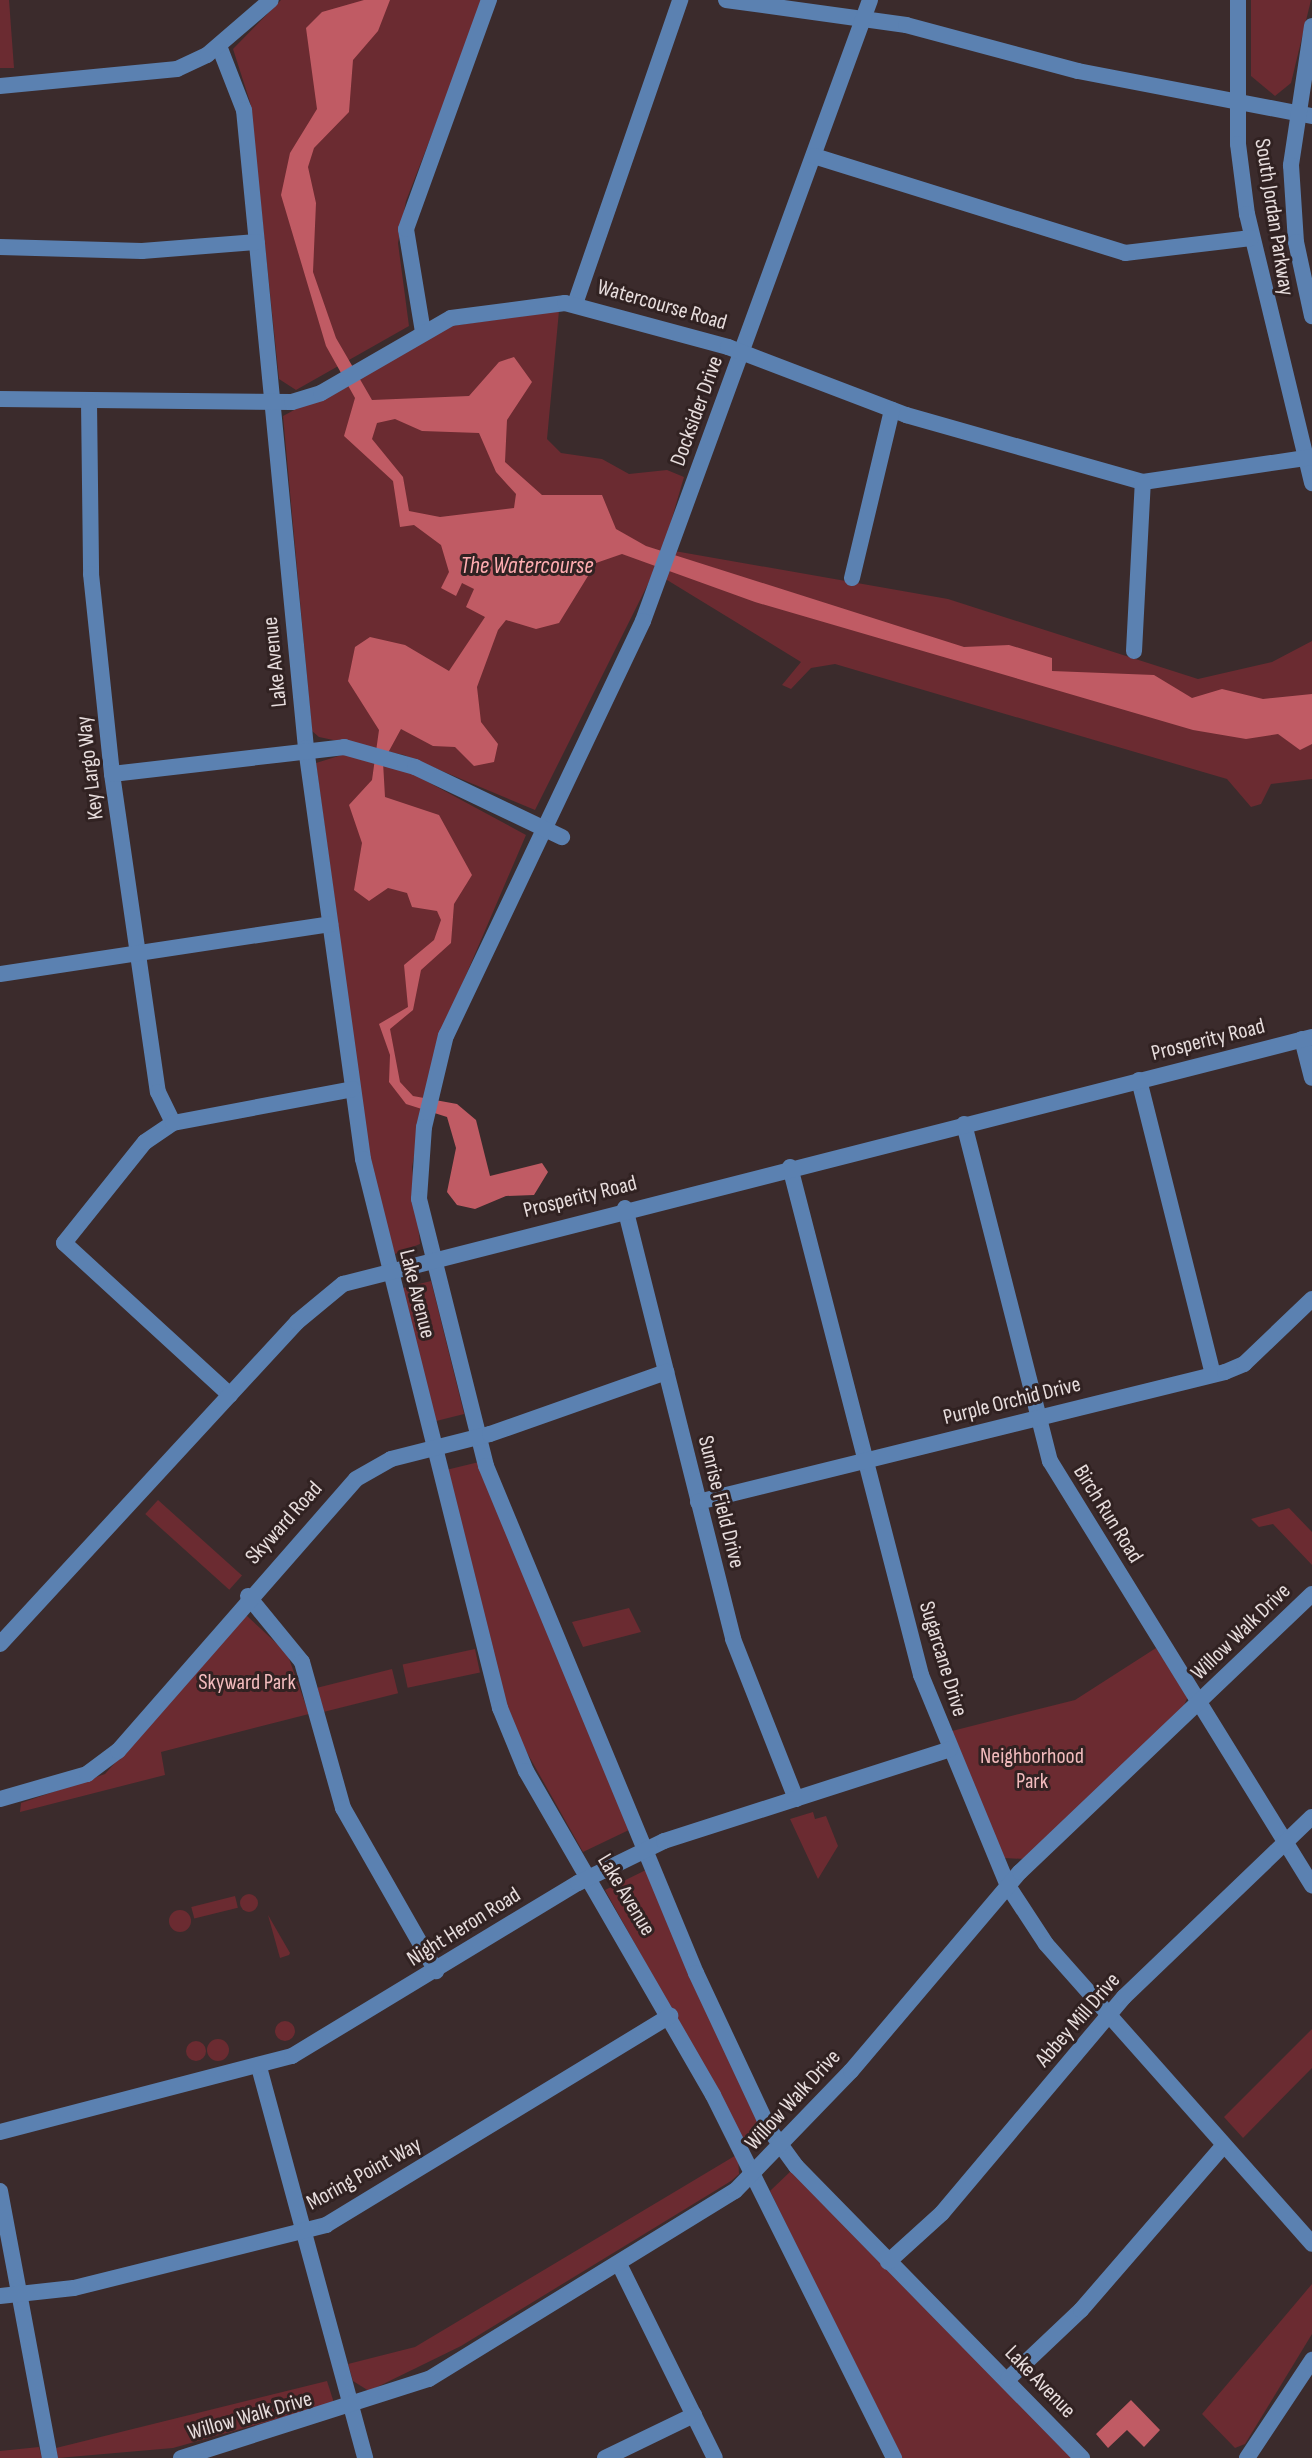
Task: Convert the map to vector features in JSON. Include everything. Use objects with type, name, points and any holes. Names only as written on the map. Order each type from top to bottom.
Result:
[{"type":"street","points":[[0,86],[163,73],[219,46],[271,0]]},
{"type":"street","points":[[423,332],[406,229],[489,0]]},
{"type":"street","points":[[575,304],[680,0]]},
{"type":"street","points":[[726,0],[865,19],[1312,116]]},
{"type":"street","name":"Docksider Drive","points":[[539,827],[648,608],[870,0]]},
{"type":"street","name":"South Jordan Parkway","points":[[1238,0],[1237,102],[1251,238],[1309,458],[1312,483]]},
{"type":"street","name":"South Jordan Parkway","points":[[1312,26],[1294,113],[1293,222],[1312,316]]},
{"type":"street","name":"Lake Avenue","points":[[219,46],[242,98],[306,748],[353,1089],[388,1268],[507,1732],[670,2016],[754,2175],[894,2458]]},
{"type":"street","points":[[814,156],[1125,253],[1251,238]]},
{"type":"street","points":[[0,247],[154,251],[257,242]]},
{"type":"street","name":"Watercourse Road","points":[[0,399],[271,404],[336,384],[423,332],[471,313],[575,304],[742,352],[892,410],[1143,482],[1309,458]]},
{"type":"street","name":"Key Largo Way","points":[[89,402],[91,574],[112,774],[158,1092],[173,1123]]},
{"type":"street","points":[[852,578],[892,410]]},
{"type":"street","points":[[1134,651],[1143,482]]},
{"type":"street","points":[[112,774],[306,748],[361,751],[399,761],[562,837]]},
{"type":"street","name":"Lake Avenue","points":[[539,827],[456,1008],[431,1086],[424,1127],[419,1199],[430,1257],[477,1437],[645,1850],[780,2147],[888,2262],[1008,2379],[1082,2458]]},
{"type":"street","points":[[0,974],[137,956],[330,924]]},
{"type":"street","points":[[1307,1038],[1312,1078]]},
{"type":"street","name":"Prosperity Road","points":[[0,1644],[318,1300],[388,1268],[1307,1038]]},
{"type":"street","points":[[1139,1080],[1213,1374]]},
{"type":"street","points":[[230,1395],[64,1243],[145,1142],[173,1123],[353,1089]]},
{"type":"street","name":"Birch Run Road","points":[[964,1124],[1037,1418],[1056,1472],[1201,1700],[1312,1886]]},
{"type":"street","name":"Sugarcane Drive","points":[[790,1167],[863,1461],[921,1675],[1008,1886],[1036,1932],[1312,2244]]},
{"type":"street","name":"Sunrise Field Drive","points":[[625,1208],[736,1650],[796,1799]]},
{"type":"street","name":"Purple Orchid Drive","points":[[698,1502],[1244,1364],[1312,1299]]},
{"type":"street","name":"Skyward Road","points":[[0,1799],[102,1765],[248,1596],[356,1479],[434,1447],[477,1437],[666,1372]]},
{"type":"street","name":"Willow Walk Drive","points":[[181,2458],[207,2455],[353,2408],[460,2363],[754,2175],[1008,1886],[1312,1594]]},
{"type":"street","points":[[248,1596],[302,1662],[343,1808],[436,1971]]},
{"type":"street","name":"Night Heron Road","points":[[0,2132],[292,2056],[589,1877],[645,1850],[950,1749]]},
{"type":"street","name":"Abbey Mill Drive","points":[[888,2262],[942,2213],[1109,2015],[1312,1817]]},
{"type":"street","name":"Moring Point Way","points":[[0,2296],[74,2288],[303,2232],[377,2196],[670,2016]]},
{"type":"street","points":[[259,2067],[365,2458]]},
{"type":"street","points":[[1008,2379],[1081,2310],[1224,2145]]},
{"type":"street","points":[[0,2191],[50,2458]]},
{"type":"street","points":[[619,2264],[715,2458]]},
{"type":"street","points":[[1247,2458],[1312,2360]]},
{"type":"street","points":[[605,2458],[694,2415]]},
{"type":"green space","points":[[0,0],[9,0],[14,68],[0,68]]},
{"type":"green space","points":[[281,0],[484,0],[406,201],[398,243],[409,326],[296,390],[279,379],[250,102],[233,49]]},
{"type":"green space","points":[[1251,0],[1311,0],[1291,83],[1275,96],[1251,76]]},
{"type":"green space","points":[[559,311],[547,439],[561,453],[602,459],[629,474],[667,470],[684,477],[663,549],[948,599],[1198,679],[1272,662],[1312,641],[1312,779],[1271,784],[1261,804],[1251,807],[1227,779],[835,664],[811,668],[791,689],[782,685],[801,662],[654,572],[535,810],[404,755],[319,737],[312,731],[283,416],[451,326]]},
{"type":"green space","points":[[345,754],[413,774],[526,835],[436,1045],[412,1167],[420,1244],[395,1254],[374,1191],[316,763]]},
{"type":"green space","points":[[431,1281],[464,1414],[433,1422],[400,1289]]},
{"type":"green space","points":[[479,1462],[631,1829],[583,1852],[512,1726],[446,1470]]},
{"type":"green space","points":[[158,1500],[242,1576],[229,1590],[145,1514]]},
{"type":"green space","points":[[1289,1508],[1312,1532],[1312,1565],[1273,1524],[1259,1527],[1251,1519]]},
{"type":"green space","points":[[629,1608],[641,1632],[583,1647],[572,1622]]},
{"type":"green space","name":"Skyward Park","points":[[246,1615],[287,1653],[309,1714],[161,1752],[165,1775],[20,1812],[21,1803],[105,1774]]},
{"type":"green space","name":"Neighborhood Park","points":[[1156,1648],[1188,1696],[1183,1708],[1024,1859],[1004,1858],[952,1731],[1075,1700]]},
{"type":"green space","points":[[475,1649],[480,1672],[408,1688],[403,1664]]},
{"type":"green space","points":[[392,1669],[398,1693],[323,1712],[317,1688]]},
{"type":"green space","points":[[813,1812],[815,1819],[826,1816],[838,1846],[818,1879],[790,1819]]},
{"type":"green space","points":[[648,1869],[765,2129],[747,2146],[605,1890]]},
{"type":"green space","points":[[245,1894],[253,1894],[258,1903],[256,1910],[245,1912],[240,1907],[240,1899]]},
{"type":"green space","points":[[235,1896],[238,1908],[194,1919],[191,1907]]},
{"type":"green space","points":[[180,1910],[188,1913],[191,1921],[188,1929],[180,1932],[172,1929],[169,1921],[172,1913]]},
{"type":"green space","points":[[268,1915],[290,1953],[289,1955],[280,1958]]},
{"type":"green space","points":[[285,2021],[292,2024],[295,2031],[292,2038],[285,2041],[278,2038],[275,2031],[278,2024]]},
{"type":"green space","points":[[1312,2029],[1312,2068],[1243,2138],[1224,2117]]},
{"type":"green space","points":[[218,2039],[229,2050],[218,2061],[207,2050]]},
{"type":"green space","points":[[196,2041],[203,2044],[206,2051],[203,2058],[196,2061],[189,2058],[186,2051],[189,2044]]},
{"type":"green space","points":[[738,2154],[739,2174],[731,2181],[461,2346],[369,2391],[353,2381],[348,2364],[415,2347]]},
{"type":"green space","points":[[793,2169],[1077,2458],[900,2458],[770,2191]]},
{"type":"green space","points":[[1312,2284],[1312,2334],[1245,2444],[1235,2448],[1202,2414]]},
{"type":"green space","points":[[327,2381],[334,2403],[173,2448],[58,2458],[56,2448]]},
{"type":"green space","points":[[39,2447],[42,2458],[0,2458],[0,2451]]},
{"type":"water","name":"The Watercourse","points":[[364,0],[390,0],[378,31],[353,60],[349,112],[314,148],[308,167],[316,203],[313,272],[336,338],[372,400],[469,396],[499,362],[514,357],[532,382],[507,420],[505,462],[542,495],[602,495],[616,529],[646,546],[964,647],[1009,645],[1052,658],[1052,671],[1154,675],[1192,698],[1222,689],[1263,699],[1312,694],[1312,744],[1300,750],[1278,734],[1246,739],[1193,730],[755,602],[622,554],[596,563],[559,623],[536,629],[506,620],[498,630],[477,687],[481,722],[498,744],[494,762],[474,766],[455,747],[433,746],[401,729],[383,762],[385,797],[439,815],[472,875],[454,904],[451,943],[421,970],[413,1010],[390,1029],[400,1082],[413,1096],[457,1104],[476,1120],[490,1176],[542,1163],[548,1172],[534,1195],[506,1196],[475,1209],[457,1205],[447,1192],[456,1148],[447,1117],[406,1104],[389,1082],[390,1055],[379,1024],[408,1007],[404,965],[434,940],[441,920],[437,911],[412,907],[407,893],[388,888],[369,901],[354,890],[362,843],[349,805],[372,780],[379,730],[348,681],[355,647],[370,637],[405,645],[449,671],[485,617],[466,607],[474,589],[462,583],[456,596],[441,588],[449,572],[441,545],[414,525],[400,527],[393,481],[344,436],[355,398],[326,346],[281,195],[290,153],[317,109],[306,28],[322,12]],"holes":[[[395,419],[422,431],[479,433],[496,472],[516,494],[514,508],[440,517],[409,511],[403,477],[372,439],[377,423]]]},
{"type":"water","points":[[1131,2400],[1160,2430],[1144,2447],[1127,2430],[1108,2448],[1096,2434]]}]
